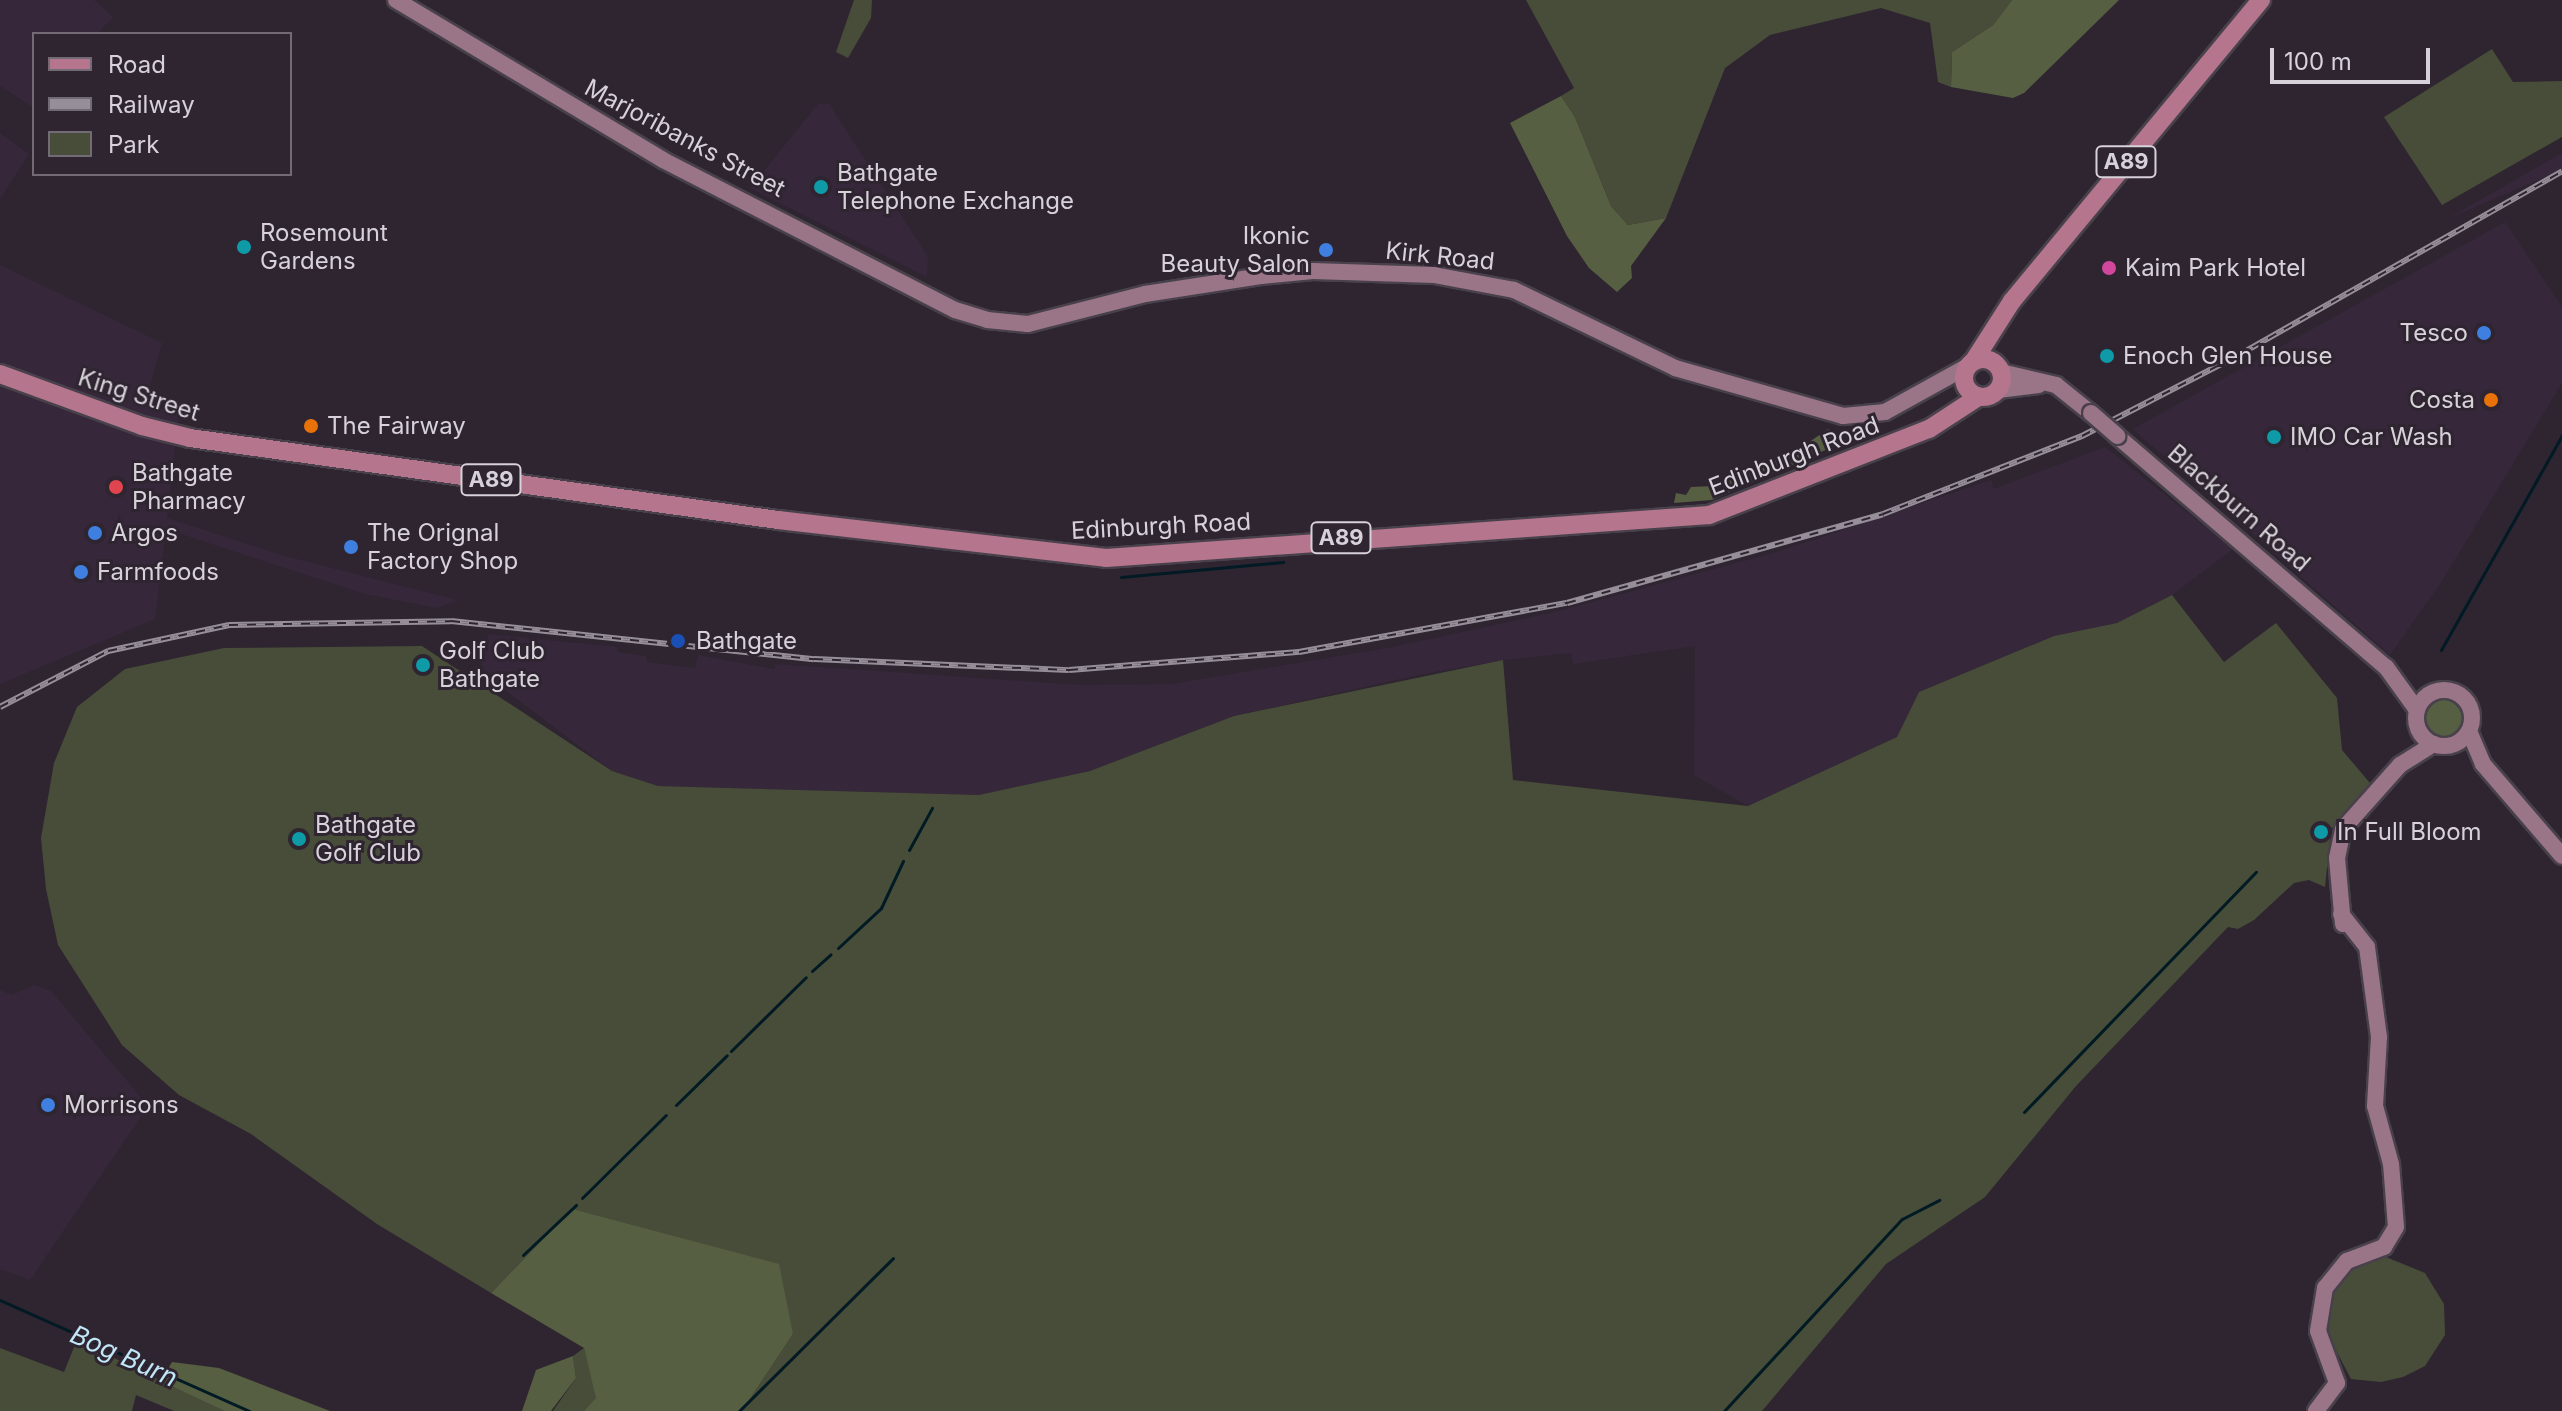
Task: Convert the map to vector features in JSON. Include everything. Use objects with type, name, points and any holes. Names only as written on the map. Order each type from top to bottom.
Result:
[{"type":"main road","name":"Marjoribanks Street","points":[[396,0],[663,160],[955,310]]},
{"type":"main road","name":"A89","points":[[1980,377],[1994,326],[2261,0]]},
{"type":"main road","name":"Kirk Road","points":[[955,310],[987,320],[1028,324],[1145,294],[1261,276],[1313,271],[1434,275],[1514,290],[1675,368],[1843,416],[1885,412],[1939,378],[1980,377]]},
{"type":"main road","name":"King Street","points":[[0,374],[142,426],[267,447]]},
{"type":"main road","name":"Blackburn Road","points":[[1980,377],[2056,385],[2388,670],[2417,710]]},
{"type":"main road","name":"Edinburgh Road","points":[[267,447],[778,520],[1106,558],[1709,515],[1950,419],[1980,377]]},
{"type":"main road","name":"Blackburn Road","points":[[2388,670],[2433,692]]},
{"type":"main road","points":[[2316,1411],[2337,1383],[2318,1331],[2325,1288],[2347,1261],[2384,1247],[2396,1227],[2391,1164],[2375,1106],[2379,1037],[2368,958],[2345,931],[2341,914],[2341,833],[2400,765],[2419,730],[2417,710],[2433,692],[2452,691],[2467,701],[2472,719],[2469,731],[2483,764],[2562,856]]},
{"type":"main road","points":[[2419,730],[2442,745],[2483,764]]},
{"type":"main road","points":[[2400,765],[2469,731]]},
{"type":"shaded area","points":[[0,0],[94,0],[113,17],[99,32],[32,32],[32,106],[0,86]]},
{"type":"shaded area","points":[[818,104],[829,104],[928,257],[927,277],[750,188]]},
{"type":"shaded area","points":[[0,133],[29,154],[0,199]]},
{"type":"shaded area","points":[[2562,153],[2562,170],[2445,220]]},
{"type":"shaded area","points":[[2505,222],[2562,307],[2562,383],[2442,581],[2390,655],[2133,429]]},
{"type":"shaded area","points":[[0,265],[162,343],[144,406],[179,412],[167,518],[281,555],[457,600],[437,608],[365,594],[166,529],[155,619],[0,684]]},
{"type":"shaded area","points":[[2105,447],[2233,549],[2172,595],[2117,623],[2054,636],[1919,692],[1897,737],[1748,806],[1694,775],[1695,646],[1573,664],[1571,653],[1503,660],[1423,674],[1234,716],[1090,771],[980,795],[658,786],[612,771],[480,671],[488,634],[617,647],[618,652],[646,656],[647,662],[695,668],[698,655],[774,669],[775,664],[1080,685],[1172,684],[1393,647],[1555,612],[1777,552],[1991,480],[1994,489]]},
{"type":"shaded area","points":[[34,985],[51,991],[148,1106],[30,1280],[0,1269],[0,990],[12,995]]},
{"type":"green space","points":[[854,0],[872,0],[871,18],[848,58],[836,52]]},
{"type":"green space","points":[[1526,0],[2012,0],[1993,25],[1952,52],[1951,87],[1938,82],[1930,23],[1881,8],[1770,35],[1725,68],[1666,218],[1628,225],[1611,206],[1575,117],[1561,96],[1574,88]]},
{"type":"green space","points":[[2012,0],[2119,0],[2024,93],[2013,98],[1951,87],[1952,52],[1993,25]]},
{"type":"green space","points":[[2492,49],[2513,82],[2562,81],[2562,137],[2442,205],[2384,117]]},
{"type":"green space","points":[[1561,96],[1575,117],[1611,206],[1628,225],[1666,218],[1631,266],[1632,278],[1617,292],[1589,268],[1567,236],[1510,123]]},
{"type":"green space","points":[[1828,429],[1842,436],[1839,444],[1712,500],[1674,503],[1676,493],[1686,495],[1691,487],[1714,486],[1771,459],[1782,461]]},
{"type":"green space","points":[[2172,595],[2224,662],[2276,623],[2337,698],[2342,750],[2370,783],[2331,829],[2325,887],[2309,880],[2294,883],[2254,920],[2238,929],[2228,927],[2076,1086],[1985,1197],[1886,1264],[1762,1411],[742,1411],[793,1334],[572,1209],[491,1293],[377,1224],[251,1134],[179,1095],[122,1045],[58,945],[46,889],[41,838],[54,763],[77,707],[125,669],[224,648],[422,646],[612,771],[658,786],[979,795],[1090,771],[1234,716],[1503,660],[1513,780],[1748,806],[1897,737],[1919,692],[2054,636],[2117,623]]},
{"type":"green space","points":[[2443,697],[2458,703],[2464,718],[2458,733],[2443,739],[2428,733],[2422,718],[2428,703]]},
{"type":"green space","points":[[572,1209],[779,1264],[793,1334],[742,1411],[584,1411],[596,1398],[584,1348],[491,1293]]},
{"type":"green space","points":[[2386,1257],[2425,1273],[2444,1304],[2445,1335],[2425,1366],[2403,1377],[2381,1382],[2351,1379],[2324,1328],[2330,1295],[2355,1267]]},
{"type":"green space","points":[[77,1340],[224,1411],[174,1411],[136,1395],[132,1411],[0,1411],[0,1348],[64,1372]]},
{"type":"green space","points":[[584,1348],[597,1398],[584,1411],[553,1411],[576,1378],[573,1356]]},
{"type":"green space","points":[[573,1356],[576,1378],[551,1411],[522,1411],[536,1370]]},
{"type":"green space","points":[[172,1362],[219,1368],[330,1411],[224,1411],[161,1381]]},
{"type":"waterway","points":[[2441,650],[2562,435]]},
{"type":"waterway","points":[[1121,577],[1283,562]]},
{"type":"waterway","points":[[909,850],[932,808]]},
{"type":"waterway","points":[[838,948],[881,908],[903,861]]},
{"type":"waterway","points":[[2024,1112],[2256,872]]},
{"type":"waterway","points":[[812,971],[831,954]]},
{"type":"waterway","points":[[731,1051],[806,977]]},
{"type":"waterway","points":[[676,1105],[727,1055]]},
{"type":"waterway","points":[[582,1198],[666,1115]]},
{"type":"waterway","points":[[1724,1411],[1902,1219],[1939,1200]]},
{"type":"waterway","points":[[523,1255],[576,1205]]},
{"type":"waterway","points":[[739,1411],[893,1258]]},
{"type":"waterway","name":"Bog Burn","points":[[0,1300],[249,1411]]},
{"type":"railway","points":[[0,707],[108,651],[229,625],[451,621],[814,659],[1069,670],[1299,652],[1567,603],[1883,514],[2082,436],[2237,356],[2562,171]]},
{"type":"place","name":"Bathgate Telephone Exchange","points":[[821,187]]},
{"type":"place","name":"Rosemount Gardens","points":[[244,247]]},
{"type":"place","name":"Ikonic Beauty Salon","points":[[1326,250]]},
{"type":"place","name":"Kaim Park Hotel","points":[[2109,268]]},
{"type":"place","name":"Tesco","points":[[2484,333]]},
{"type":"place","name":"Enoch Glen House","points":[[2107,356]]},
{"type":"place","name":"Costa","points":[[2491,400]]},
{"type":"place","name":"The Fairway","points":[[311,426]]},
{"type":"place","name":"IMO Car Wash","points":[[2274,437]]},
{"type":"place","name":"Bathgate Pharmacy","points":[[116,487]]},
{"type":"place","name":"Argos","points":[[95,533]]},
{"type":"place","name":"The Orignal Factory Shop","points":[[351,547]]},
{"type":"place","name":"Farmfoods","points":[[81,572]]},
{"type":"place","name":"Bathgate","points":[[678,641]]},
{"type":"place","name":"Golf Club Bathgate","points":[[423,665]]},
{"type":"place","name":"In Full Bloom","points":[[2321,832]]},
{"type":"place","name":"Bathgate Golf Club","points":[[299,839]]},
{"type":"place","name":"Morrisons","points":[[48,1105]]}]
